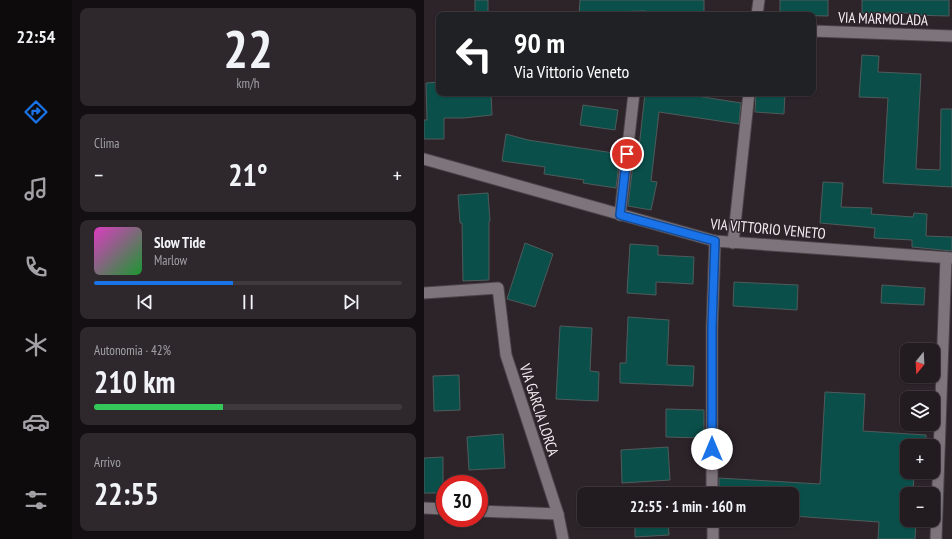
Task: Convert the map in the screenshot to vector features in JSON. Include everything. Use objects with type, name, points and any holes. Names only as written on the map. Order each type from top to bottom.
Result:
[{"type":"street","points":[[757,12],[759,0]]},
{"type":"street","name":"VIA MARMOLADA","points":[[816,31],[952,36]]},
{"type":"street","points":[[620,215],[634,96]]},
{"type":"street","points":[[733,242],[749,96]]},
{"type":"street","name":"VIA VITTORIO VENETO","points":[[424,159],[715,241],[949,258]]},
{"type":"street","points":[[712,487],[712,328],[715,241]]},
{"type":"street","points":[[936,539],[949,258]]},
{"type":"street","name":"VIA GARCIA LORCA","points":[[424,293],[498,288],[506,355],[558,514],[563,539]]},
{"type":"street","points":[[424,508],[436,509]]},
{"type":"street","points":[[488,511],[558,514]]},
{"type":"street","points":[[712,527],[712,539]]},
{"type":"building","points":[[475,0],[488,0],[488,12],[475,12]]},
{"type":"building","points":[[580,0],[704,0],[704,12],[579,12]]},
{"type":"building","points":[[780,0],[828,0],[828,16],[816,16],[816,12],[780,12]]},
{"type":"building","points":[[862,0],[949,0],[949,16],[910,15],[910,13],[862,13]]},
{"type":"building","points":[[862,55],[879,56],[878,72],[921,74],[916,169],[940,170],[941,109],[952,109],[952,187],[883,183],[888,98],[859,97]]},
{"type":"building","points":[[436,82],[436,96],[491,96],[492,115],[464,118],[444,118],[444,139],[424,139],[424,120],[427,120],[426,83]]},
{"type":"building","points":[[645,96],[697,96],[741,103],[739,124],[659,112],[651,181],[657,182],[651,210],[628,206],[634,156],[638,157]]},
{"type":"building","points":[[756,96],[785,96],[784,114],[755,112]]},
{"type":"building","points":[[583,105],[618,110],[615,130],[580,125]]},
{"type":"building","points":[[506,134],[528,140],[620,154],[616,188],[583,183],[584,180],[544,174],[545,167],[502,161]]},
{"type":"building","points":[[823,182],[843,183],[841,207],[872,208],[871,214],[913,217],[914,213],[927,214],[926,236],[952,237],[952,251],[912,247],[912,240],[874,238],[875,228],[820,223]]},
{"type":"building","points":[[488,193],[490,221],[489,280],[463,281],[462,223],[460,223],[458,195]]},
{"type":"building","points":[[525,243],[553,254],[535,307],[507,299]]},
{"type":"building","points":[[630,244],[658,246],[658,255],[694,257],[693,284],[656,282],[656,295],[627,293]]},
{"type":"building","points":[[734,282],[798,285],[797,310],[733,306]]},
{"type":"building","points":[[882,285],[925,288],[924,305],[881,303]]},
{"type":"building","points":[[628,317],[669,320],[667,365],[694,366],[693,386],[620,383],[620,363],[626,363]]},
{"type":"building","points":[[560,326],[592,328],[590,371],[599,372],[598,401],[556,399]]},
{"type":"building","points":[[459,375],[460,410],[434,411],[433,376]]},
{"type":"building","points":[[825,392],[865,394],[863,431],[926,435],[926,439],[900,439],[900,479],[914,479],[913,487],[900,487],[900,527],[916,527],[915,539],[878,539],[879,522],[799,516],[799,487],[719,487],[719,478],[820,484]]},
{"type":"building","points":[[666,409],[704,410],[704,438],[666,437]]},
{"type":"building","points":[[503,434],[505,468],[469,470],[467,437]]},
{"type":"building","points":[[668,447],[670,480],[622,483],[621,450]]},
{"type":"building","points":[[443,457],[443,475],[436,475],[436,493],[424,493],[424,458]]},
{"type":"building","points":[[635,527],[668,527],[669,535],[635,537]]},
{"type":"route","points":[[627,154],[620,215],[715,241],[712,328],[712,449]]}]
